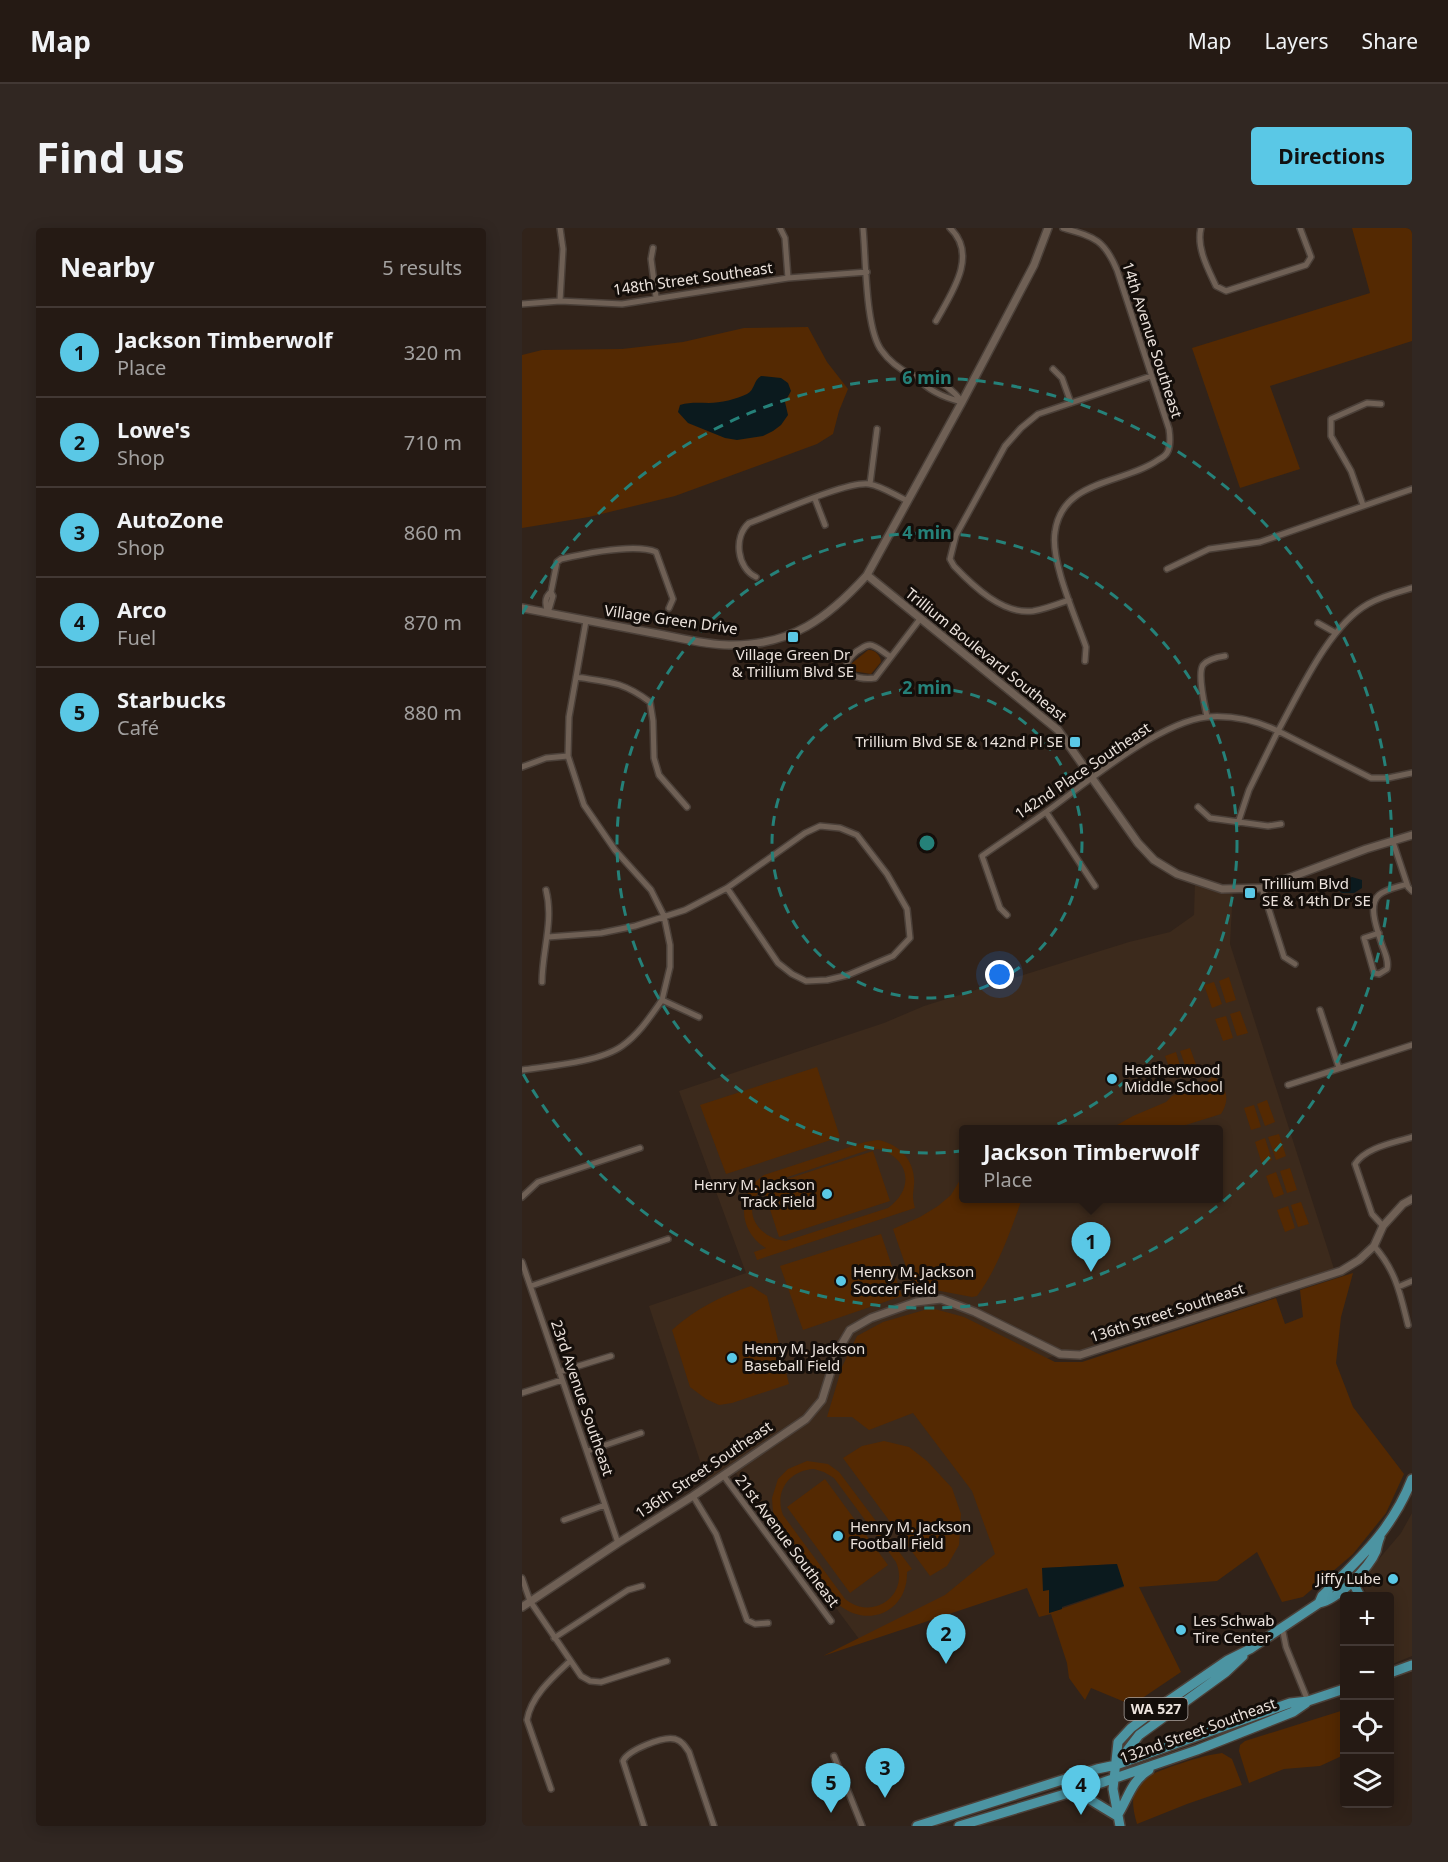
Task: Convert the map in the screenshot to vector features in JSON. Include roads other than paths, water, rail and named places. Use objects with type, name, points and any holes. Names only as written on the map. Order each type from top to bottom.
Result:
[{"type":"main road","name":"WA 527","points":[[1319,1603],[1322,1596],[1380,1537],[1402,1504],[1412,1479]]},
{"type":"main road","name":"WA 527","points":[[1120,1826],[1113,1789],[1118,1742],[1131,1728],[1228,1660],[1250,1649],[1319,1603],[1327,1601],[1352,1581],[1375,1553],[1380,1537]]},
{"type":"main road","points":[[1358,1592],[1352,1581],[1362,1556]]},
{"type":"main road","points":[[1394,1671],[1412,1665]]},
{"type":"main road","name":"132nd Street Southeast","points":[[917,1826],[1116,1765],[1290,1703],[1308,1701],[1340,1690]]},
{"type":"main road","name":"132nd Street Southeast","points":[[959,1826],[1114,1779],[1293,1712],[1308,1701]]},
{"type":"main road","points":[[1068,1793],[1089,1799],[1117,1816],[1128,1799],[1132,1784],[1139,1776],[1164,1761]]},
{"type":"street","points":[[560,228],[562,249],[560,301]]},
{"type":"street","points":[[780,228],[785,238],[788,278]]},
{"type":"street","points":[[863,228],[874,335],[881,350],[892,362],[918,378],[924,386],[949,399],[962,402]]},
{"type":"street","points":[[936,321],[960,276],[963,262],[960,247],[950,228]]},
{"type":"street","name":"Village Green Drive","points":[[522,608],[728,645],[756,644],[789,635],[824,617],[847,597],[867,574],[1034,266],[1048,228]]},
{"type":"street","name":"14th Avenue Southeast","points":[[1063,228],[1098,240],[1109,251],[1169,429],[1170,445],[1167,454],[1147,468],[1090,487],[1072,498],[1059,518],[1054,533],[1056,553],[1069,600]]},
{"type":"street","points":[[1202,228],[1200,244],[1205,262],[1216,286],[1226,291],[1306,265],[1311,257],[1300,228]]},
{"type":"street","points":[[653,248],[651,259],[656,297]]},
{"type":"street","name":"148th Street Southeast","points":[[522,304],[560,301],[622,304],[788,278],[867,272]]},
{"type":"street","points":[[1053,369],[1062,378],[1071,403]]},
{"type":"street","points":[[1085,661],[1086,647],[1069,600],[1032,611],[1006,607],[998,604],[960,573],[950,559],[956,535],[1005,446],[1021,428],[1038,414],[1151,376]]},
{"type":"street","points":[[1364,505],[1351,471],[1331,436],[1331,419],[1367,403],[1381,405]]},
{"type":"street","points":[[870,484],[877,429]]},
{"type":"street","points":[[756,577],[746,571],[739,548],[739,538],[749,523],[848,487],[870,484],[908,501]]},
{"type":"street","points":[[1167,569],[1209,549],[1260,542],[1412,489]]},
{"type":"street","points":[[815,499],[825,525]]},
{"type":"street","points":[[548,613],[545,603],[551,591],[557,562],[561,559],[596,551],[650,549],[656,552],[673,599],[669,608]]},
{"type":"street","name":"Trillium Boulevard Southeast","points":[[867,574],[1058,730],[1138,843],[1154,860],[1176,874],[1222,890],[1262,888],[1366,849],[1412,835]]},
{"type":"street","points":[[1238,823],[1249,790],[1278,731],[1334,632],[1369,603],[1412,588]]},
{"type":"street","points":[[891,657],[872,645],[868,645],[848,660],[848,671],[852,675],[875,678],[920,619]]},
{"type":"street","points":[[522,1070],[593,1058],[621,1047],[643,1026],[662,1000],[670,967],[670,945],[664,916],[651,891],[615,850],[584,805],[568,756],[569,717],[586,621]]},
{"type":"street","points":[[1318,623],[1334,632]]},
{"type":"street","points":[[1206,717],[1201,671],[1204,664],[1213,658],[1225,656]]},
{"type":"street","points":[[576,677],[618,683],[632,688],[650,702],[654,721],[654,758],[659,775],[687,807]]},
{"type":"street","name":"142nd Place Southeast","points":[[1007,915],[1000,908],[982,855],[1046,812],[1092,777],[1163,732],[1187,722],[1206,717],[1245,718],[1278,731],[1371,778],[1388,778],[1412,773]]},
{"type":"street","points":[[522,767],[546,758],[568,756]]},
{"type":"street","points":[[1198,807],[1210,818],[1268,826],[1281,824]]},
{"type":"street","points":[[1046,812],[1095,886]]},
{"type":"street","points":[[548,937],[602,933],[685,909],[727,888],[805,833],[820,826],[840,828],[857,835],[887,874],[907,909],[910,938],[893,956],[848,975],[827,980],[806,981],[778,963],[727,888]]},
{"type":"street","points":[[1393,842],[1407,884],[1412,891]]},
{"type":"street","points":[[1378,933],[1364,938],[1374,973],[1379,974],[1388,969],[1388,964],[1378,933],[1373,908],[1374,901],[1383,892],[1407,884]]},
{"type":"street","points":[[1262,888],[1284,957],[1295,964]]},
{"type":"street","points":[[542,982],[542,962],[548,937],[550,904],[546,890]]},
{"type":"street","points":[[662,1000],[699,1017]]},
{"type":"street","points":[[1320,1010],[1339,1068]]},
{"type":"street","points":[[1288,1085],[1412,1045]]},
{"type":"street","points":[[1383,1226],[1372,1214],[1355,1164],[1360,1156],[1412,1137]]},
{"type":"street","points":[[522,1197],[538,1182],[640,1148]]},
{"type":"street","name":"136th Street Southeast","points":[[522,1607],[693,1496],[806,1419],[822,1400],[837,1352],[850,1330],[871,1318],[916,1302],[941,1299],[975,1312],[1060,1354],[1080,1355],[1341,1271],[1359,1260],[1374,1246],[1383,1226],[1403,1204],[1412,1199]]},
{"type":"street","points":[[531,1286],[668,1239]]},
{"type":"street","points":[[1374,1246],[1387,1261],[1398,1287],[1408,1325]]},
{"type":"street","name":"23rd Avenue Southeast","points":[[522,1262],[618,1543]]},
{"type":"street","points":[[1398,1287],[1412,1281]]},
{"type":"street","points":[[559,1372],[611,1356]]},
{"type":"street","points":[[522,1393],[562,1380]]},
{"type":"street","points":[[588,1451],[641,1433]]},
{"type":"street","name":"21st Avenue Southeast","points":[[723,1475],[831,1621]]},
{"type":"street","points":[[693,1496],[716,1534],[747,1620],[755,1624],[768,1623]]},
{"type":"street","points":[[564,1520],[605,1505]]},
{"type":"street","points":[[522,1578],[530,1601],[580,1676],[590,1681],[601,1682],[667,1661]]},
{"type":"street","points":[[554,1638],[628,1590],[642,1586]]},
{"type":"street","points":[[1282,1627],[1286,1647],[1308,1701]]},
{"type":"street","points":[[551,1790],[527,1720],[529,1708],[550,1679],[570,1661]]},
{"type":"street","points":[[644,1826],[623,1761],[626,1755],[634,1749],[672,1738],[682,1742],[689,1752],[714,1826]]},
{"type":"street","points":[[834,1755],[862,1826]]},
{"type":"place","name":"Village Green Dr & Trillium Blvd SE","points":[[793,637]]},
{"type":"place","name":"Trillium Blvd SE & 142nd Pl SE","points":[[1075,742]]},
{"type":"place","name":"Trillium Blvd SE & 14th Dr SE","points":[[1250,893]]},
{"type":"place","name":"Heatherwood Middle School","points":[[1112,1079]]},
{"type":"place","name":"Henry M. Jackson Track Field","points":[[827,1194]]},
{"type":"place","name":"Jackson Timberwolf","points":[[1091,1272]]},
{"type":"place","name":"Henry M. Jackson Soccer Field","points":[[841,1281]]},
{"type":"place","name":"Henry M. Jackson Baseball Field","points":[[732,1358]]},
{"type":"place","name":"Henry M. Jackson Football Field","points":[[838,1536]]},
{"type":"place","name":"Jiffy Lube","points":[[1393,1579]]},
{"type":"place","name":"Les Schwab Tire Center","points":[[1181,1630]]},
{"type":"place","name":"Lowe's","points":[[946,1664]]},
{"type":"place","name":"AutoZone","points":[[885,1798]]},
{"type":"place","name":"Starbucks","points":[[831,1813]]},
{"type":"place","name":"Arco","points":[[1081,1815]]}]
